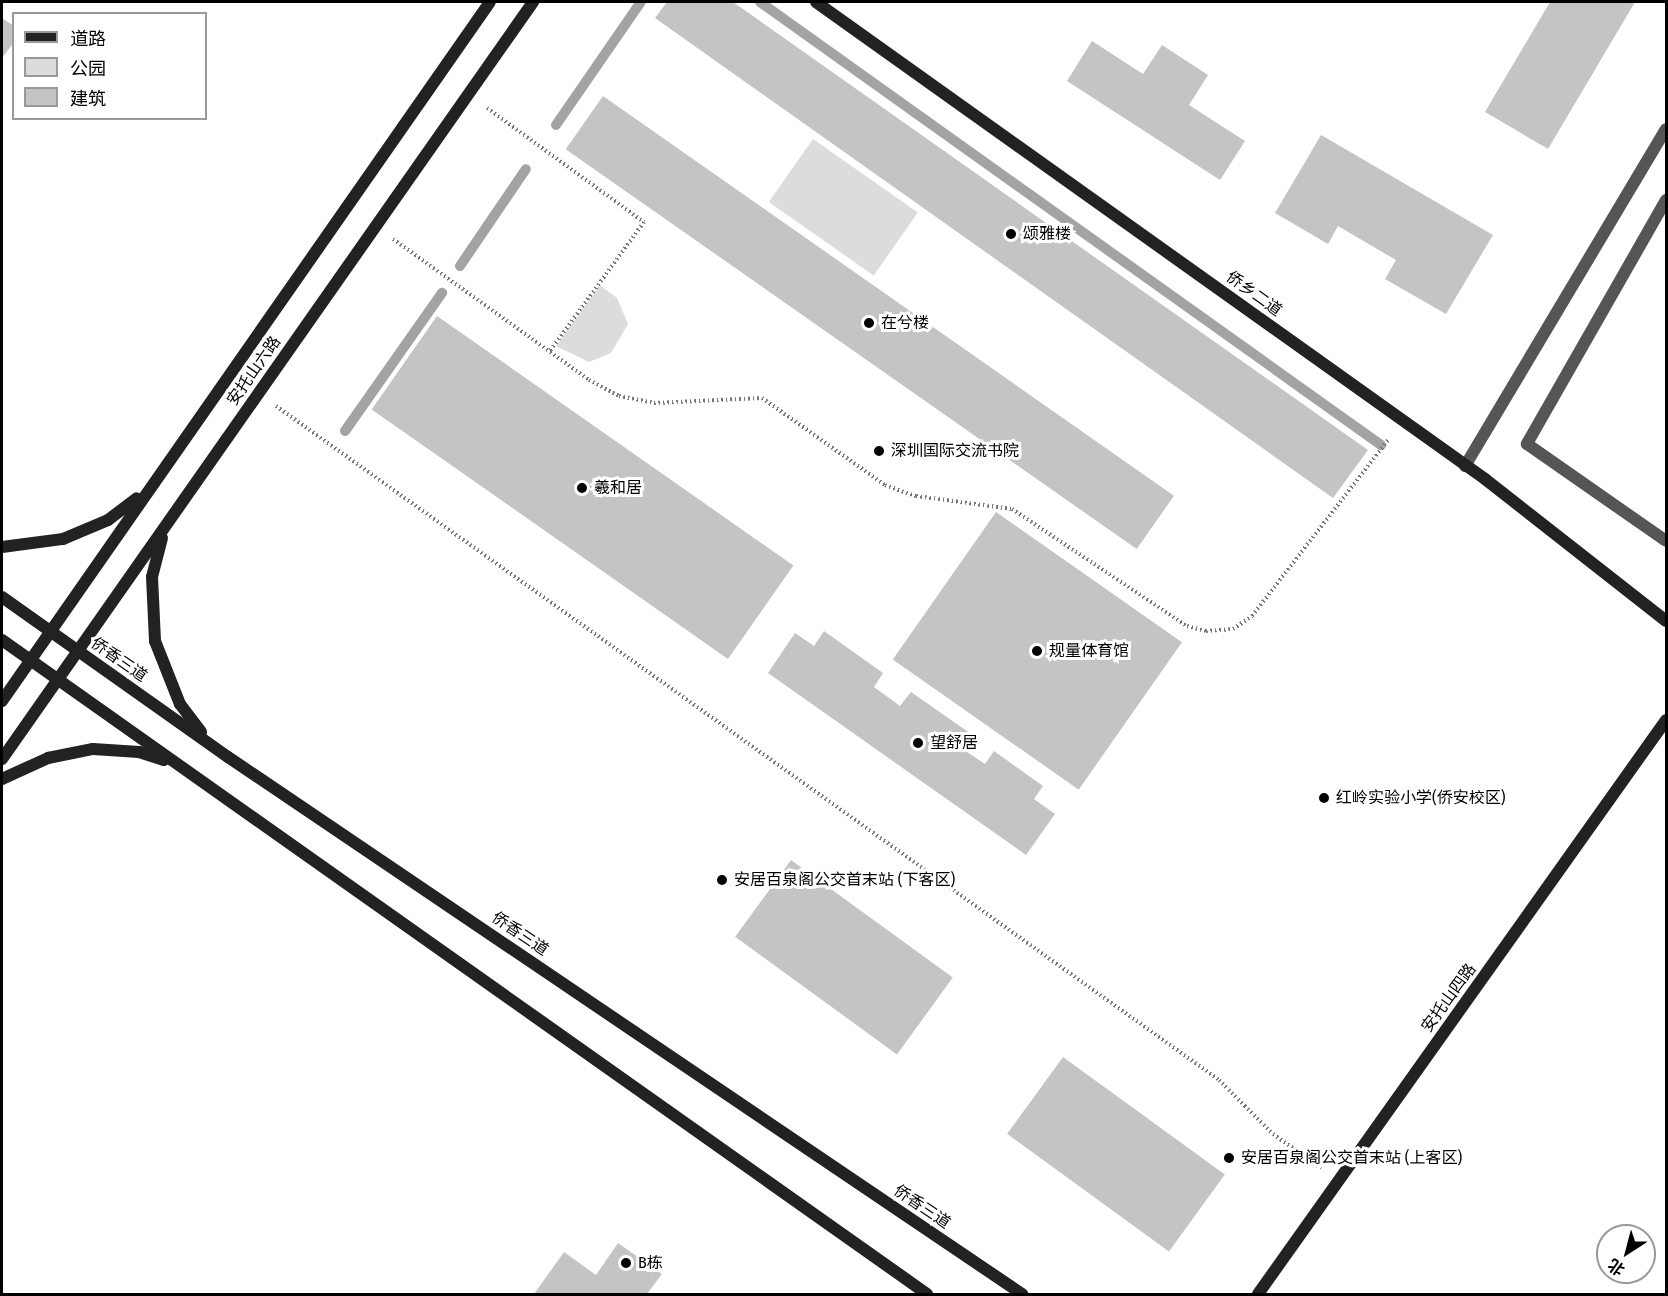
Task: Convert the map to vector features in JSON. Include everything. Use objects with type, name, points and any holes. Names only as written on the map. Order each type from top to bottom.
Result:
[{"type":"street","name":"安托山六路","points":[[2,701],[490,2]]},
{"type":"street","name":"安托山六路","points":[[2,759],[533,2]]},
{"type":"street","name":"侨乡二道","points":[[816,2],[1402,420],[1666,621]]},
{"type":"street","points":[[1465,466],[1666,129]]},
{"type":"street","points":[[1666,200],[1527,444],[1666,541]]},
{"type":"street","points":[[2,547],[38,545],[87,531],[127,507],[160,473]]},
{"type":"street","points":[[170,519],[152,577],[155,641],[180,704],[228,757]]},
{"type":"street","name":"侨香三道","points":[[2,597],[228,757],[1022,1294]]},
{"type":"street","points":[[2,640],[927,1294]]},
{"type":"street","name":"安托山四路","points":[[1258,1294],[1666,720]]},
{"type":"street","points":[[2,779],[48,758],[93,750],[139,752],[182,768]]},
{"type":"path","points":[[468,94],[644,222],[550,351]]},
{"type":"path","points":[[376,226],[589,380],[631,398],[654,403],[762,398],[885,485],[916,496],[1012,509],[1187,626],[1206,631],[1233,629],[1252,616],[1402,420]]},
{"type":"path","points":[[258,393],[1219,1080],[1273,1134],[1339,1180]]},
{"type":"green space","points":[[813,139],[918,212],[874,275],[769,202]]},
{"type":"green space","points":[[600,285],[617,298],[628,324],[611,353],[589,362],[556,346]]},
{"type":"building","name":"颂雅楼","points":[[667,2],[733,2],[1368,450],[1333,498],[655,18]]},
{"type":"building","points":[[1550,2],[1635,2],[1548,149],[1485,112]]},
{"type":"building","points":[[2,18],[12,25],[12,45],[2,58]]},
{"type":"building","points":[[1092,41],[1143,74],[1162,45],[1208,75],[1189,105],[1245,141],[1220,180],[1067,81]]},
{"type":"building","name":"在兮楼","points":[[603,96],[1174,496],[1137,549],[566,149]]},
{"type":"building","points":[[1321,135],[1493,235],[1446,314],[1385,279],[1396,260],[1338,226],[1328,244],[1275,213]]},
{"type":"building","name":"羲和居","points":[[437,316],[793,566],[728,659],[372,409]]},
{"type":"building","name":"规量体育馆","points":[[996,512],[1182,642],[1079,790],[893,659]]},
{"type":"building","name":"望舒居","points":[[824,631],[883,673],[874,687],[900,706],[911,692],[974,736],[964,750],[985,764],[994,751],[1043,786],[1034,799],[1055,814],[1026,855],[768,673],[795,633],[814,646]]},
{"type":"building","points":[[791,860],[953,978],[897,1054],[735,937]]},
{"type":"building","points":[[1063,1057],[1225,1175],[1169,1251],[1007,1134]]},
{"type":"building","name":"B栋","points":[[618,1243],[662,1274],[647,1294],[534,1294],[564,1252],[596,1275]]},
{"type":"waterway","points":[[556,125],[641,2]]},
{"type":"waterway","points":[[760,2],[1381,445]]},
{"type":"waterway","points":[[460,266],[526,169]]},
{"type":"waterway","points":[[345,431],[442,293]]},
{"type":"place","name":"颂雅楼","points":[[1011,234]]},
{"type":"place","name":"在兮楼","points":[[869,323]]},
{"type":"place","name":"深圳国际交流书院","points":[[879,451]]},
{"type":"place","name":"羲和居","points":[[582,488]]},
{"type":"place","name":"规量体育馆","points":[[1037,651]]},
{"type":"place","name":"望舒居","points":[[918,743]]},
{"type":"place","name":"红岭实验小学(侨安校区)","points":[[1324,798]]},
{"type":"place","name":"安居百泉阁公交首末站 (下客区)","points":[[722,880]]},
{"type":"place","name":"安居百泉阁公交首末站 (上客区)","points":[[1229,1158]]},
{"type":"place","name":"B栋","points":[[626,1263]]}]
